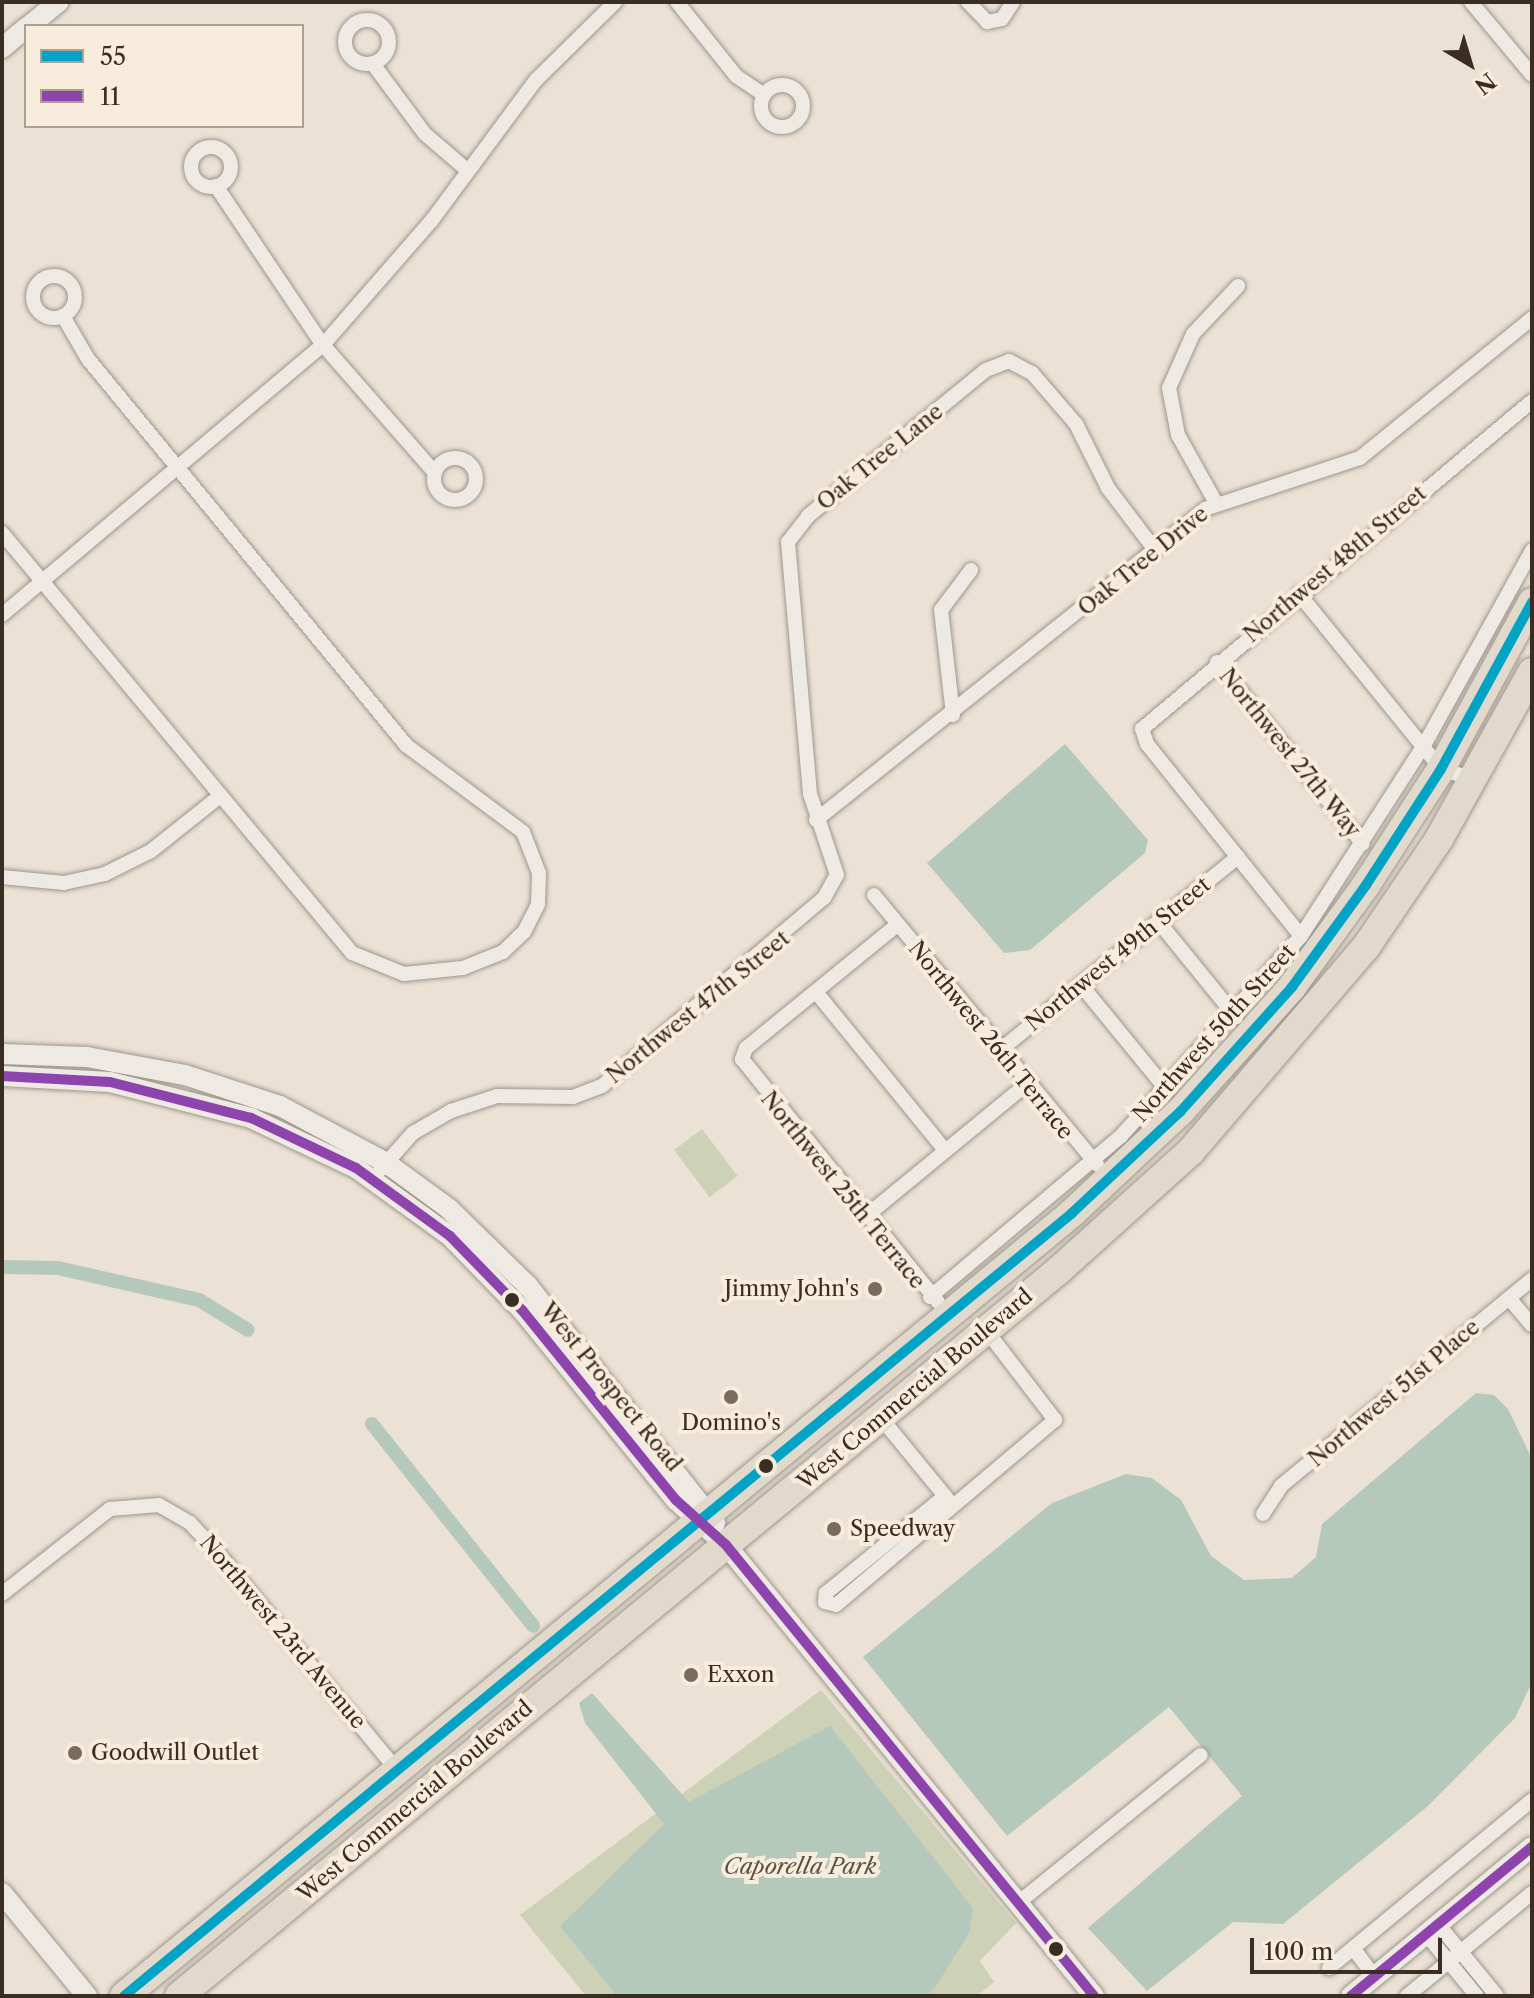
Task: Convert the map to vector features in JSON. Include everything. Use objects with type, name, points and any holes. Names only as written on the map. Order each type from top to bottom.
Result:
[{"type":"highway","name":"West Commercial Boulevard","points":[[124,1996],[955,1310],[1292,987],[1441,769],[1532,602]]},
{"type":"highway","name":"West Commercial Boulevard","points":[[179,1996],[881,1418],[1138,1201],[1268,1069],[1366,947],[1474,779],[1532,672]]},
{"type":"highway","points":[[986,1330],[995,1300],[1077,1229],[1104,1168]]},
{"type":"highway","points":[[422,1795],[433,1764],[498,1708],[557,1638]]},
{"type":"highway","points":[[275,1917],[292,1887],[396,1793],[397,1770]]},
{"type":"main road","points":[[31,24],[59,2]]},
{"type":"main road","points":[[2,48],[24,30]]},
{"type":"main road","name":"West Prospect Road","points":[[2,1054],[87,1057],[185,1075],[280,1106],[385,1162],[510,1266],[726,1545],[1094,1996]]},
{"type":"main road","name":"West Prospect Road","points":[[2,1076],[110,1082],[206,1103],[289,1133],[373,1179],[498,1283],[704,1517]]},
{"type":"main road","points":[[1351,1996],[1532,1847]]},
{"type":"main road","points":[[2,1893],[87,1996]]},
{"type":"street","points":[[2,615],[180,471],[323,345],[467,170],[536,80],[615,2]]},
{"type":"street","points":[[677,2],[736,76],[764,95]]},
{"type":"street","points":[[968,2],[987,22],[1002,19],[1013,2]]},
{"type":"street","points":[[1471,2],[1532,75]]},
{"type":"street","points":[[373,64],[425,134],[467,170]]},
{"type":"street","points":[[216,186],[323,345],[435,473]]},
{"type":"street","points":[[1216,503],[1178,435],[1169,388],[1186,343],[1238,286]]},
{"type":"street","points":[[2,533],[333,935],[380,967],[404,974],[463,968],[503,952],[538,904],[539,873],[523,832],[406,745],[180,471],[63,316]]},
{"type":"street","name":"Oak Tree Drive","points":[[816,820],[953,715],[1216,503],[1353,462],[1532,318]]},
{"type":"street","name":"Oak Tree Lane","points":[[816,820],[788,542],[808,516],[986,370],[1009,361],[1032,373],[1076,424],[1114,499],[1155,550]]},
{"type":"street","name":"Northwest 48th Street","points":[[1238,857],[1147,744],[1142,729],[1217,662],[1532,401]]},
{"type":"street","name":"Northwest 50th Street","points":[[930,1297],[1104,1168],[1167,1090],[1236,1017],[1301,936],[1363,844],[1423,747],[1532,550]]},
{"type":"street","points":[[953,715],[941,610],[971,570]]},
{"type":"street","points":[[1299,594],[1441,769],[1474,779]]},
{"type":"street","name":"Northwest 27th Way","points":[[1217,662],[1363,844]]},
{"type":"street","points":[[2,861],[2,877],[64,883],[105,874],[151,851],[219,797]]},
{"type":"street","name":"Northwest 47th Street","points":[[373,1179],[385,1162],[420,1127],[451,1111],[497,1096],[573,1097],[602,1086],[795,928],[837,875],[816,820]]},
{"type":"street","points":[[1238,857],[1301,936]]},
{"type":"street","name":"Northwest 49th Street","points":[[999,1051],[1238,857]]},
{"type":"street","name":"Northwest 26th Terrace","points":[[874,895],[999,1051],[1104,1168]]},
{"type":"street","points":[[1158,921],[1236,1017]]},
{"type":"street","points":[[897,925],[816,992],[945,1150]]},
{"type":"street","points":[[1081,985],[1167,1090]]},
{"type":"street","name":"Northwest 25th Terrace","points":[[816,992],[742,1059],[930,1297],[955,1310]]},
{"type":"street","points":[[865,1217],[1027,1084]]},
{"type":"street","name":"Northwest 51st Place","points":[[1263,1514],[1281,1486],[1532,1279]]},
{"type":"street","points":[[1509,1298],[1532,1325]]},
{"type":"street","points":[[949,1502],[836,1605],[825,1602],[826,1593],[1055,1420],[986,1330]]},
{"type":"street","points":[[881,1418],[949,1502]]},
{"type":"street","name":"Northwest 23rd Avenue","points":[[2,1594],[110,1509],[159,1505],[190,1523],[218,1553],[397,1770]]},
{"type":"street","points":[[1018,1903],[1201,1755]]},
{"type":"street","points":[[1329,1968],[1532,1800]]},
{"type":"street","points":[[1407,1996],[1532,1893]]},
{"type":"street","points":[[1432,1929],[1461,1951],[1497,1996]]},
{"type":"street","points":[[1432,1929],[1449,1961],[1477,1996]]},
{"type":"street","points":[[1353,1948],[1375,1977]]},
{"type":"green space","points":[[702,1129],[738,1176],[710,1197],[674,1150]]},
{"type":"green space","name":"Caporella Park","points":[[821,1690],[1016,1923],[980,1961],[994,1982],[977,1996],[586,1996],[520,1915]]},
{"type":"shaded area","points":[[1065,744],[1148,840],[1145,853],[1030,950],[1004,953],[927,863]]},
{"type":"shaded area","points":[[1476,1393],[1494,1395],[1508,1409],[1532,1459],[1532,1682],[1515,1718],[1428,1806],[1283,1924],[1233,1922],[1147,1991],[1088,1928],[1242,1796],[1169,1707],[1007,1836],[863,1657],[1052,1503],[1126,1474],[1152,1478],[1181,1500],[1211,1556],[1244,1580],[1292,1578],[1316,1557],[1322,1524]]},
{"type":"shaded area","name":"Caporella Park","points":[[592,1693],[689,1802],[830,1726],[973,1908],[969,1933],[936,1986],[926,1996],[617,1996],[560,1926],[664,1824],[585,1723],[579,1703]]},
{"type":"waterway","points":[[2,1267],[58,1268],[199,1300],[248,1330]]},
{"type":"waterway","points":[[372,1424],[533,1626]]},
{"type":"transit line","name":"55","points":[[124,1996],[1072,1213],[1180,1112],[1292,987],[1366,885],[1441,769],[1532,602]]},
{"type":"transit line","name":"11","points":[[2,1076],[110,1082],[251,1118],[356,1168],[450,1236],[522,1310],[676,1500],[726,1545],[1094,1996]]},
{"type":"transit line","name":"11","points":[[1351,1996],[1532,1847]]},
{"type":"place","name":"Jimmy John's","points":[[875,1289]]},
{"type":"place","name":"Domino's","points":[[731,1397]]},
{"type":"place","name":"Speedway","points":[[834,1529]]},
{"type":"place","name":"Exxon","points":[[691,1675]]},
{"type":"place","name":"Goodwill Outlet","points":[[75,1753]]}]
